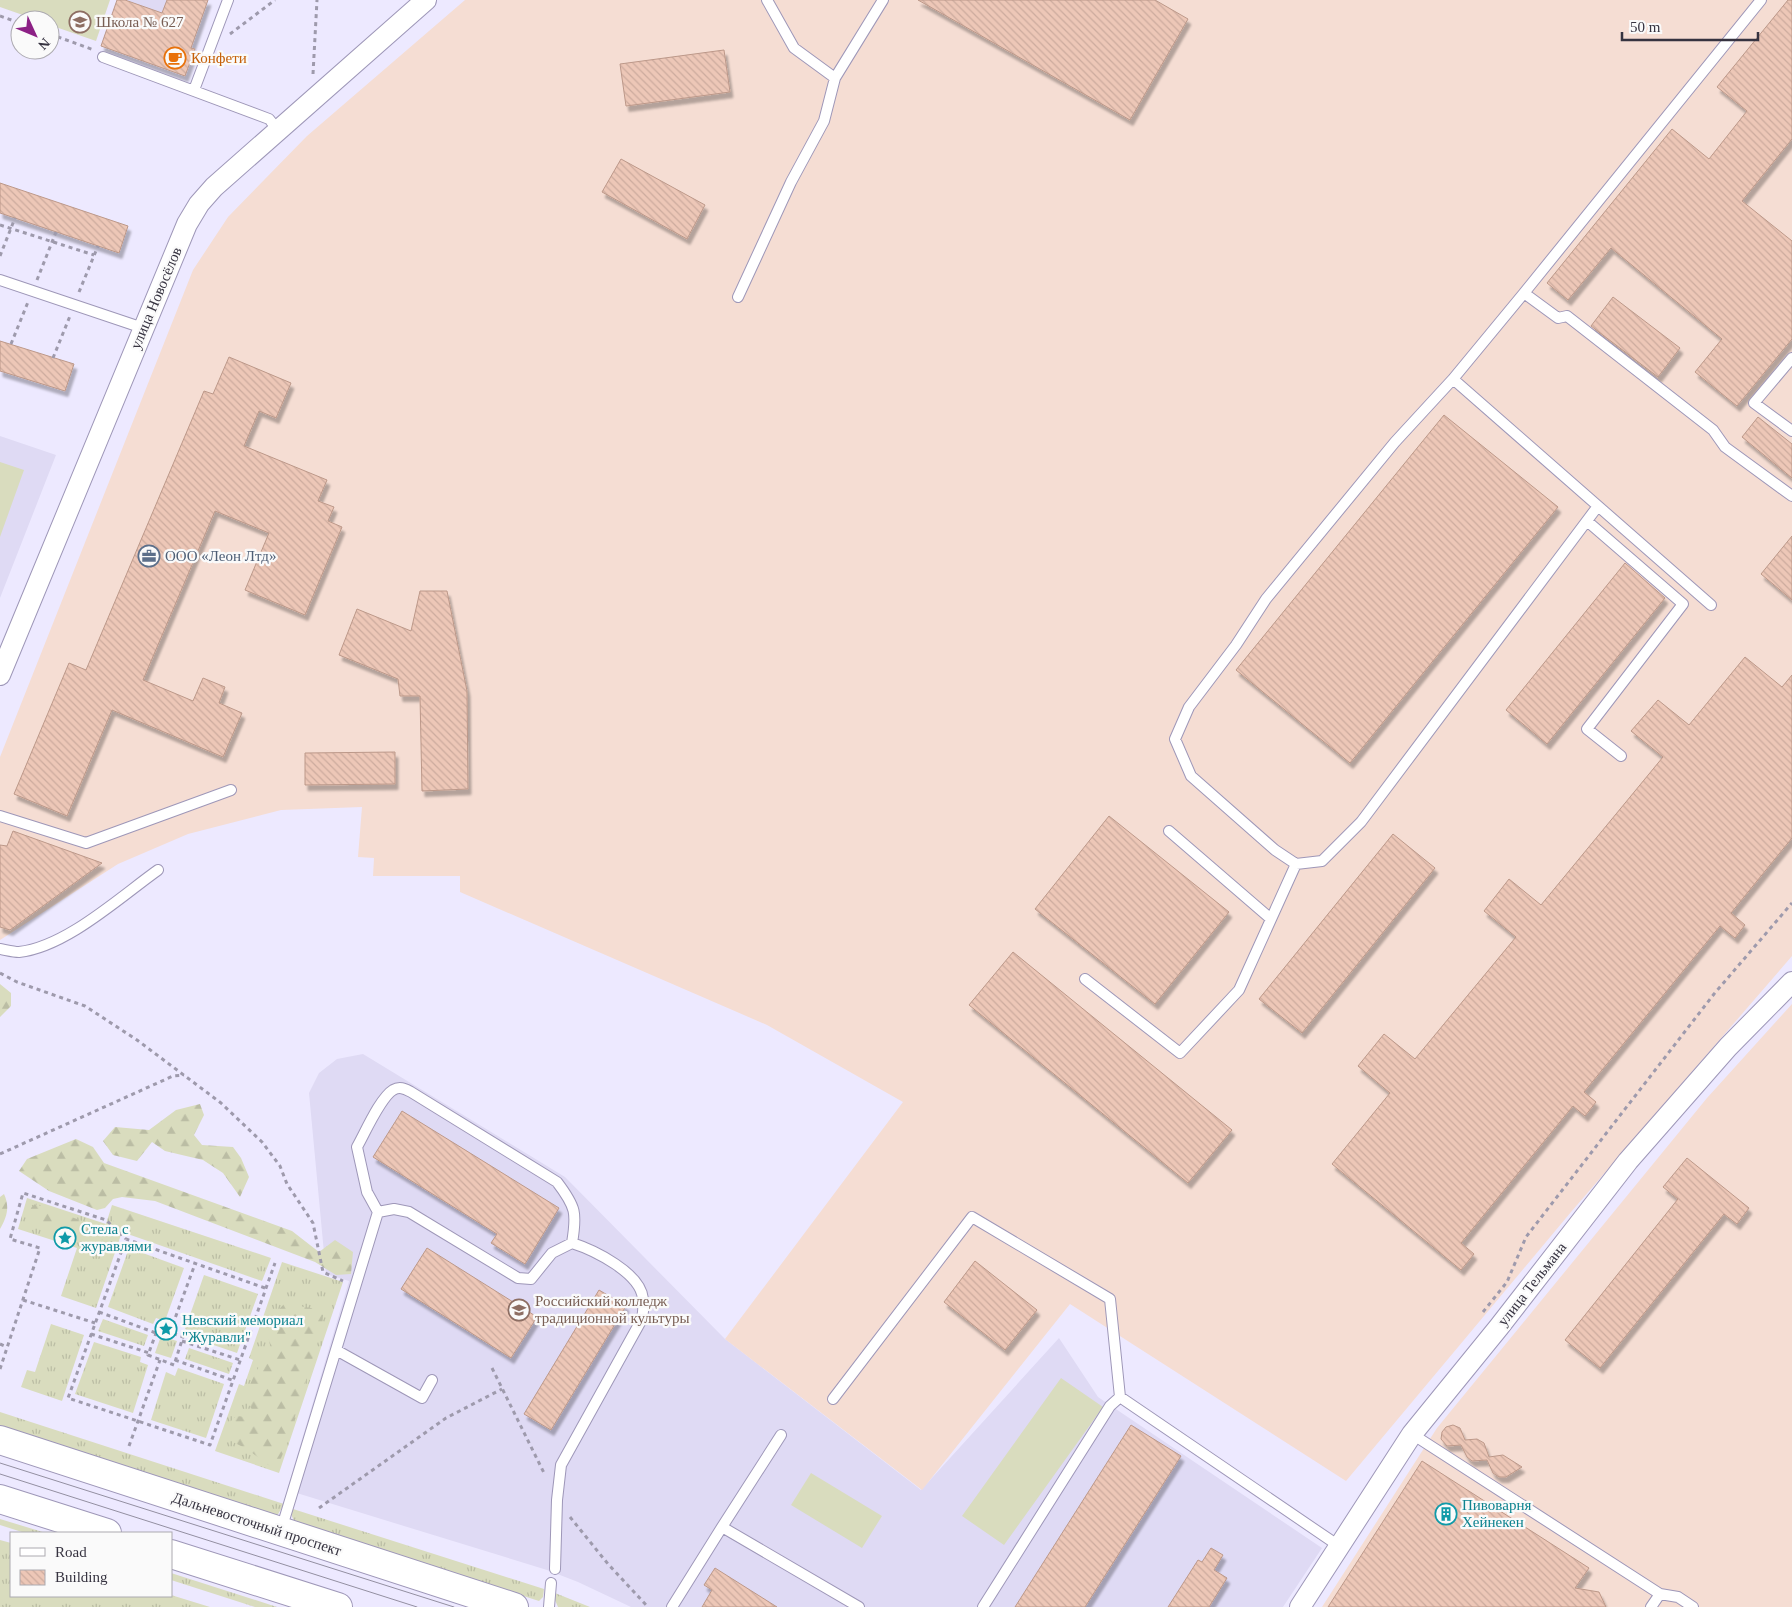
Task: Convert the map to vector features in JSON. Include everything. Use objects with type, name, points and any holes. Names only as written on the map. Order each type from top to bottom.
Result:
[{"type":"main road","name":"Дальневосточный проспект","points":[[0,1440],[514,1607]]},
{"type":"main road","points":[[0,1499],[104,1532]]},
{"type":"main road","points":[[172,1554],[338,1607]]},
{"type":"street","name":"улица Новосёлов","points":[[0,675],[187,224],[214,187],[420,2]]},
{"type":"street","name":"улица Тельмана","points":[[1300,1607],[1412,1434],[1499,1328],[1628,1161],[1728,1047],[1792,982]]},
{"type":"lane","points":[[194,90],[228,0]]},
{"type":"lane","points":[[767,0],[794,48],[835,78]]},
{"type":"lane","points":[[738,298],[791,182],[824,121],[835,78],[883,0]]},
{"type":"lane","points":[[1598,506],[1361,822],[1322,861],[1296,864],[1275,850],[1191,776],[1175,739],[1190,707],[1236,645],[1266,599],[1395,442],[1453,379],[1761,0]]},
{"type":"lane","points":[[103,57],[269,119],[278,130]]},
{"type":"lane","points":[[0,280],[144,328]]},
{"type":"lane","points":[[1524,293],[1558,318],[1567,316],[1713,430],[1726,447],[1792,496]]},
{"type":"lane","points":[[1792,358],[1754,403],[1792,432]]},
{"type":"lane","points":[[1453,379],[1711,605]]},
{"type":"lane","points":[[1587,521],[1683,604],[1587,729],[1621,756]]},
{"type":"lane","points":[[0,816],[86,843],[231,790]]},
{"type":"lane","points":[[1168,831],[1271,919]]},
{"type":"lane","points":[[1084,979],[1180,1053],[1239,990],[1296,864]]},
{"type":"lane","points":[[0,949],[17,952],[37,948],[65,937],[158,870]]},
{"type":"lane","points":[[281,1532],[378,1212],[367,1192],[357,1147],[386,1097],[394,1090],[402,1088],[557,1182],[569,1198],[576,1218],[572,1243]]},
{"type":"lane","points":[[378,1212],[394,1209],[409,1212],[518,1278],[531,1279],[552,1253],[572,1243],[594,1250],[631,1276],[644,1298],[642,1319],[561,1464],[557,1500],[555,1569]]},
{"type":"lane","points":[[833,1399],[972,1217],[1110,1299],[1120,1397],[1339,1546]]},
{"type":"lane","points":[[336,1350],[422,1398],[432,1380]]},
{"type":"lane","points":[[983,1607],[1110,1406],[1120,1397]]},
{"type":"lane","points":[[1412,1434],[1660,1594],[1678,1597],[1693,1607]]},
{"type":"lane","points":[[672,1607],[781,1435]]},
{"type":"lane","points":[[722,1527],[859,1607]]},
{"type":"lane","points":[[549,1607],[551,1583]]},
{"type":"lane","points":[[1651,1607],[1660,1594]]},
{"type":"path","points":[[209,50],[275,0]]},
{"type":"path","points":[[312,82],[317,0]]},
{"type":"path","points":[[60,37],[91,48],[103,57]]},
{"type":"path","points":[[0,256],[15,218]]},
{"type":"path","points":[[0,224],[94,255]]},
{"type":"path","points":[[11,344],[56,232]]},
{"type":"path","points":[[53,358],[98,246]]},
{"type":"path","points":[[1483,1312],[1507,1282],[1526,1237],[1714,994],[1792,903]]},
{"type":"path","points":[[0,973],[17,982],[85,1006],[137,1040],[221,1103],[262,1142],[280,1166],[287,1184],[313,1223],[322,1272],[344,1281]]},
{"type":"path","points":[[0,1154],[173,1076],[185,1075]]},
{"type":"path","points":[[0,1369],[40,1248],[10,1239],[23,1193],[106,1220],[126,1239],[265,1288]]},
{"type":"path","points":[[126,1239],[68,1398],[210,1445],[275,1264]]},
{"type":"path","points":[[170,1332],[194,1264]]},
{"type":"path","points":[[23,1300],[95,1323]]},
{"type":"path","points":[[99,1312],[156,1333]]},
{"type":"path","points":[[158,1328],[183,1336],[174,1365],[148,1356],[156,1333],[158,1328]]},
{"type":"path","points":[[91,1334],[149,1352]]},
{"type":"path","points":[[182,1341],[240,1360]]},
{"type":"path","points":[[0,1344],[7,1346]]},
{"type":"path","points":[[129,1446],[160,1360]]},
{"type":"path","points":[[175,1360],[232,1380]]},
{"type":"path","points":[[319,1508],[446,1418],[502,1389]]},
{"type":"shaded area","name":"Школа № 627","points":[[125,0],[167,0],[162,13]]},
{"type":"shaded area","points":[[465,0],[1792,0],[1792,956],[1571,1212],[1346,1481],[1070,1304],[922,1490],[725,1339],[903,1102],[767,1025],[460,892],[460,876],[373,876],[374,858],[358,857],[362,807],[281,810],[188,834],[118,864],[0,940],[0,757],[193,270],[228,217],[307,136]]},
{"type":"shaded area","points":[[0,436],[56,455],[0,598]]},
{"type":"shaded area","points":[[1792,1004],[1792,1607],[1322,1607],[1437,1428],[1707,1098]]},
{"type":"shaded area","name":"Российский колледж традиционной культуры","points":[[363,1054],[565,1177],[725,1339],[921,1490],[1059,1338],[1098,1397],[1322,1548],[1283,1607],[631,1607],[578,1582],[547,1570],[287,1490],[349,1281],[326,1274],[309,1093],[319,1073],[337,1059]]},
{"type":"green space","name":"Школа № 627","points":[[0,0],[110,0],[96,41],[60,28],[60,10],[10,11],[0,7]]},
{"type":"green space","points":[[0,462],[24,470],[0,537]]},
{"type":"green space","points":[[0,984],[11,993],[11,1006],[0,1017]]},
{"type":"green space","points":[[200,1104],[204,1115],[194,1135],[202,1145],[233,1147],[241,1158],[249,1177],[240,1197],[223,1173],[203,1160],[165,1151],[152,1142],[137,1161],[113,1155],[103,1141],[115,1127],[149,1130],[176,1110]]},
{"type":"green space","points":[[76,1139],[93,1147],[104,1163],[292,1231],[319,1252],[335,1240],[353,1252],[351,1274],[336,1275],[315,1262],[155,1201],[122,1197],[113,1199],[105,1208],[97,1210],[49,1191],[19,1171],[27,1159]]},
{"type":"green space","points":[[4,1194],[7,1212],[0,1229],[0,1197]]},
{"type":"green space","points":[[27,1198],[106,1224],[112,1205],[271,1258],[262,1281],[122,1232],[96,1308],[61,1296],[77,1248],[18,1229]]},
{"type":"green space","points":[[35,1204],[102,1228],[105,1238],[95,1243],[38,1225],[30,1220],[31,1208]]},
{"type":"green space","points":[[121,1209],[145,1217],[149,1221],[140,1228],[125,1229],[112,1219],[116,1212]]},
{"type":"green space","points":[[129,1248],[184,1268],[165,1321],[156,1318],[153,1324],[108,1307]]},
{"type":"green space","points":[[282,1262],[343,1282],[279,1473],[215,1451],[239,1384],[244,1386],[253,1360],[249,1358]]},
{"type":"green space","points":[[204,1275],[258,1294],[237,1353],[193,1338],[194,1332],[185,1329]]},
{"type":"green space","points":[[284,1304],[311,1308],[323,1315],[322,1328],[285,1449],[278,1465],[270,1466],[247,1449],[233,1442],[230,1422],[236,1416],[247,1417],[255,1414],[245,1399],[256,1372],[271,1349],[266,1328],[271,1318]]},
{"type":"green space","points":[[103,1319],[148,1335],[144,1346],[98,1331]]},
{"type":"green space","points":[[51,1324],[84,1335],[62,1401],[21,1387],[27,1370],[35,1372]]},
{"type":"green space","points":[[161,1336],[177,1341],[171,1358],[155,1353]]},
{"type":"green space","points":[[94,1342],[141,1357],[140,1362],[148,1365],[133,1413],[75,1394]]},
{"type":"green space","points":[[189,1348],[233,1363],[229,1374],[185,1359]]},
{"type":"green space","points":[[178,1368],[224,1384],[206,1438],[151,1420],[166,1372],[175,1376]]},
{"type":"green space","points":[[1061,1378],[1103,1407],[1004,1545],[962,1516]]},
{"type":"green space","points":[[0,1412],[284,1504],[277,1516],[0,1426]]},
{"type":"green space","points":[[811,1473],[882,1516],[862,1548],[791,1505]]},
{"type":"green space","points":[[293,1509],[544,1589],[543,1597],[539,1601],[294,1521],[291,1514]]},
{"type":"green space","points":[[0,1519],[43,1532],[22,1532],[0,1525]]},
{"type":"green space","points":[[0,1540],[10,1543],[10,1597],[172,1597],[172,1595],[210,1607],[0,1607]]},
{"type":"green space","points":[[172,1573],[277,1607],[255,1607],[172,1580]]},
{"type":"green space","points":[[555,1593],[590,1607],[558,1607]]},
{"type":"building","points":[[117,0],[125,0],[162,13],[167,0],[208,0],[191,48],[195,49],[185,76],[101,46]]},
{"type":"building","points":[[918,0],[1155,0],[1188,19],[1130,120]]},
{"type":"building","points":[[1788,0],[1792,0],[1792,139],[1742,201],[1792,241],[1792,339],[1737,406],[1695,372],[1722,339],[1611,248],[1568,300],[1547,283],[1672,129],[1709,159],[1747,111],[1717,87]]},
{"type":"building","points":[[724,50],[730,92],[626,106],[620,64]]},
{"type":"building","points":[[621,159],[705,205],[687,239],[602,192]]},
{"type":"building","points":[[0,183],[128,226],[119,253],[0,213]]},
{"type":"building","points":[[1613,297],[1680,348],[1658,377],[1591,326]]},
{"type":"building","points":[[0,341],[74,364],[65,391],[0,371]]},
{"type":"building","points":[[229,357],[291,383],[276,418],[259,411],[244,446],[327,480],[318,501],[334,507],[328,521],[342,527],[305,615],[245,590],[269,533],[215,511],[143,680],[193,701],[203,678],[225,687],[219,703],[242,713],[223,757],[112,710],[67,816],[14,794],[69,663],[86,670],[204,391],[213,394]]},
{"type":"building","points":[[1444,415],[1558,507],[1350,763],[1236,670]]},
{"type":"building","points":[[1758,417],[1792,444],[1792,478],[1742,437]]},
{"type":"building","points":[[1792,536],[1792,600],[1761,574]]},
{"type":"building","points":[[1625,563],[1665,598],[1547,744],[1506,710]]},
{"type":"building","points":[[420,591],[447,591],[467,691],[468,789],[422,791],[420,696],[400,696],[398,679],[339,655],[357,609],[411,631]]},
{"type":"building","points":[[1745,657],[1782,687],[1792,675],[1792,838],[1731,913],[1745,925],[1735,938],[1720,926],[1584,1092],[1596,1102],[1585,1116],[1573,1106],[1461,1243],[1474,1254],[1461,1270],[1332,1164],[1390,1093],[1358,1066],[1384,1034],[1415,1059],[1516,937],[1484,911],[1509,879],[1541,905],[1663,757],[1631,731],[1658,700],[1689,725]]},
{"type":"building","points":[[395,752],[395,784],[305,785],[305,753]]},
{"type":"building","points":[[1109,816],[1229,912],[1155,1004],[1035,909]]},
{"type":"building","points":[[13,831],[102,863],[10,930],[0,927],[0,845],[7,846]]},
{"type":"building","points":[[1393,834],[1435,868],[1302,1033],[1259,999]]},
{"type":"building","points":[[1013,952],[1232,1130],[1188,1183],[969,1005]]},
{"type":"building","points":[[402,1111],[559,1208],[525,1264],[491,1243],[497,1234],[373,1157]]},
{"type":"building","points":[[1687,1158],[1749,1208],[1737,1224],[1724,1214],[1600,1368],[1565,1340],[1678,1199],[1663,1187]]},
{"type":"building","points":[[427,1248],[537,1317],[511,1358],[401,1289]]},
{"type":"building","points":[[975,1261],[1037,1310],[1005,1350],[944,1302]]},
{"type":"building","points":[[599,1290],[626,1306],[551,1430],[524,1414]]},
{"type":"building","points":[[1131,1425],[1181,1456],[1085,1607],[1015,1607]]},
{"type":"building","points":[[1453,1425],[1460,1428],[1465,1440],[1477,1439],[1484,1443],[1489,1457],[1503,1455],[1522,1467],[1506,1477],[1499,1477],[1493,1473],[1487,1460],[1472,1461],[1467,1457],[1461,1445],[1447,1446],[1441,1439],[1442,1432],[1446,1427]]},
{"type":"building","name":"Пивоварня Хейнекен","points":[[1422,1461],[1589,1568],[1575,1588],[1599,1592],[1606,1607],[1328,1607]]},
{"type":"building","points":[[1211,1548],[1223,1555],[1214,1570],[1227,1578],[1209,1607],[1168,1607],[1198,1560],[1202,1562]]},
{"type":"building","points":[[715,1568],[777,1607],[702,1607],[712,1590],[704,1585]]},
{"type":"tram line","points":[[0,1463],[454,1607]]},
{"type":"tram line","points":[[0,1474],[417,1607]]},
{"type":"place","name":"Школа № 627","points":[[80,22]]},
{"type":"place","name":"Конфети","points":[[175,58]]},
{"type":"place","name":"ООО «Леон Лтд»","points":[[149,556]]},
{"type":"place","name":"Стела с журавлями","points":[[65,1238]]},
{"type":"place","name":"Российский колледж традиционной культуры","points":[[519,1310]]},
{"type":"place","name":"Невский мемориал \"Журавли\"","points":[[166,1329]]},
{"type":"place","name":"Пивоварня Хейнекен","points":[[1446,1514]]}]
